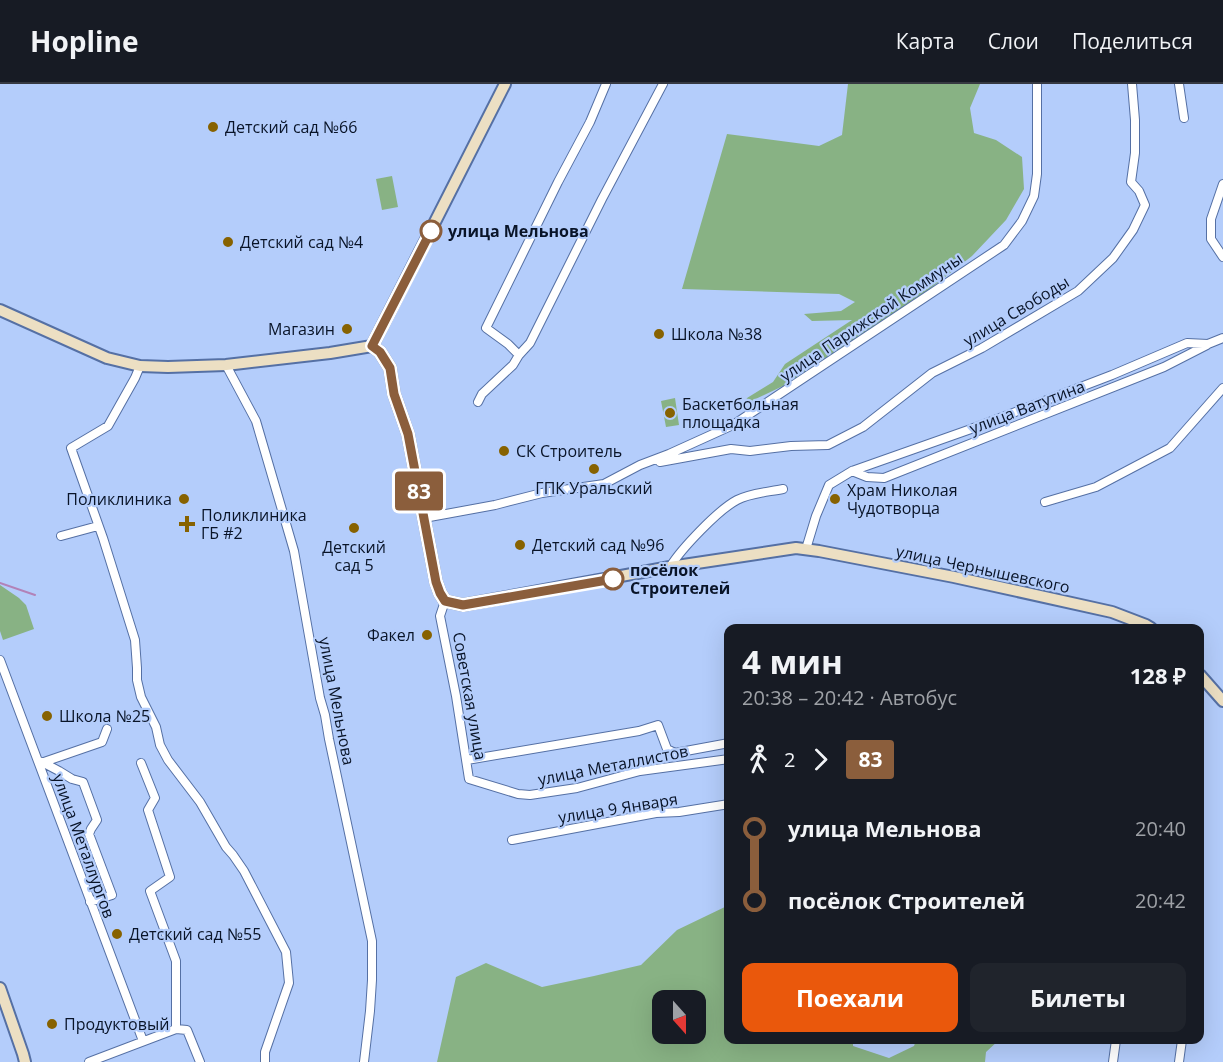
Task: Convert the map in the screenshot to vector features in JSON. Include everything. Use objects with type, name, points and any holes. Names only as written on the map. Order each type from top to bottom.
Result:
[{"type":"main road","points":[[0,310],[107,358],[140,366],[226,365],[372,346],[505,84]]},
{"type":"main road","name":"Советская улица","points":[[372,346],[380,352],[390,368],[394,394],[408,434],[436,582],[445,601]]},
{"type":"main road","name":"улица Чернышевского","points":[[445,601],[463,605],[670,567],[788,549],[806,549],[954,577],[1112,612],[1143,624]]},
{"type":"main road","points":[[1204,680],[1223,701]]},
{"type":"main road","points":[[0,988],[25,1062]]},
{"type":"street","points":[[519,355],[486,328],[590,122],[606,84]]},
{"type":"street","points":[[478,402],[482,394],[513,365],[530,344],[602,199],[663,84]]},
{"type":"street","name":"улица Парижской Коммуны","points":[[424,518],[495,505],[542,493],[604,484],[640,465],[733,425],[1004,245],[1022,221],[1034,196],[1037,174],[1036,84]]},
{"type":"street","name":"улица Свободы","points":[[640,465],[731,449],[750,452],[791,446],[828,445],[863,427],[932,373],[982,348],[1078,291],[1113,258],[1133,230],[1145,205],[1139,191],[1131,182],[1136,120],[1132,84]]},
{"type":"street","points":[[1179,84],[1184,118]]},
{"type":"street","points":[[1223,184],[1211,219],[1211,239],[1223,257]]},
{"type":"street","name":"улица Ватутина","points":[[852,471],[867,477],[884,478],[1145,375],[1223,338]]},
{"type":"street","name":"улица Ватутина","points":[[806,549],[829,485],[852,471],[971,429],[1112,375],[1187,343],[1208,344]]},
{"type":"street","name":"улица Мельнова","points":[[226,365],[256,421],[294,551],[320,698],[326,715],[329,739],[372,941],[372,980],[364,1062]]},
{"type":"street","points":[[140,366],[108,426],[71,448],[135,640],[137,680],[141,697],[156,727],[160,745],[244,871],[286,952],[289,983],[265,1052],[265,1062]]},
{"type":"street","points":[[1045,502],[1096,487],[1170,448],[1223,388]]},
{"type":"street","points":[[670,567],[678,555],[726,506],[739,499],[783,489]]},
{"type":"street","points":[[61,536],[98,526]]},
{"type":"street","name":"Советская улица","points":[[445,601],[440,616],[469,779]]},
{"type":"street","name":"улица Металлургов","points":[[0,660],[142,1041]]},
{"type":"street","name":"улица Металлистов","points":[[467,760],[658,726],[667,749],[675,753],[724,744]]},
{"type":"street","points":[[40,763],[102,742],[107,729]]},
{"type":"street","name":"улица Металлистов","points":[[469,779],[518,794],[530,795],[577,788],[640,771],[724,760]]},
{"type":"street","points":[[40,763],[83,782],[97,820],[89,834],[112,895],[90,902]]},
{"type":"street","points":[[141,763],[155,798],[148,810],[170,877],[150,891],[176,962],[176,1029]]},
{"type":"street","name":"улица 9 Января","points":[[512,840],[657,813],[724,805]]},
{"type":"street","points":[[89,1062],[176,1029],[187,1030],[200,1062]]},
{"type":"street","points":[[1113,1062],[1115,1044]]},
{"type":"street","points":[[1179,1062],[1181,1044]]},
{"type":"green space","points":[[848,84],[980,84],[970,108],[974,133],[996,140],[1022,157],[1024,189],[1006,220],[972,256],[927,291],[783,386],[745,404],[747,398],[773,382],[785,364],[852,320],[812,321],[804,314],[841,311],[855,302],[839,294],[682,289],[727,134],[819,146],[842,135]]},
{"type":"green space","points":[[392,176],[398,207],[382,210],[376,179]]},
{"type":"green space","name":"Баскетбольная площадка","points":[[675,398],[679,425],[666,427],[661,401]]},
{"type":"green space","points":[[0,585],[26,605],[34,629],[3,640],[0,631]]},
{"type":"green space","points":[[724,907],[724,1044],[853,1044],[853,1046],[889,1058],[915,1044],[995,1044],[986,1052],[985,1062],[437,1062],[456,977],[486,963],[542,987],[641,965],[677,930]]},
{"type":"waterway","points":[[0,583],[35,595]]},
{"type":"bus line","name":"83","points":[[431,231],[372,346],[386,359],[390,368],[394,394],[408,434],[440,593],[445,601],[463,605],[613,579]]},
{"type":"place","name":"Детский сад №66","points":[[213,127]]},
{"type":"place","name":"улица Мельнова","points":[[431,231]]},
{"type":"place","name":"Детский сад №4","points":[[228,242]]},
{"type":"place","name":"Магазин","points":[[347,329]]},
{"type":"place","name":"Школа №38","points":[[659,334]]},
{"type":"place","name":"Баскетбольная площадка","points":[[670,413]]},
{"type":"place","name":"СК Строитель","points":[[504,451]]},
{"type":"place","name":"ГПК Уральский","points":[[594,469]]},
{"type":"place","name":"Поликлиника","points":[[184,499]]},
{"type":"place","name":"Храм Николая Чудотворца","points":[[835,499]]},
{"type":"place","name":"Поликлиника ГБ #2","points":[[187,524]]},
{"type":"place","name":"Детский сад 5","points":[[354,528]]},
{"type":"place","name":"Детский сад №96","points":[[520,545]]},
{"type":"place","name":"посёлок Строителей","points":[[613,579]]},
{"type":"place","name":"Факел","points":[[427,635]]},
{"type":"place","name":"Школа №25","points":[[47,716]]},
{"type":"place","name":"Детский сад №55","points":[[117,934]]},
{"type":"place","name":"Продуктовый","points":[[52,1024]]}]
